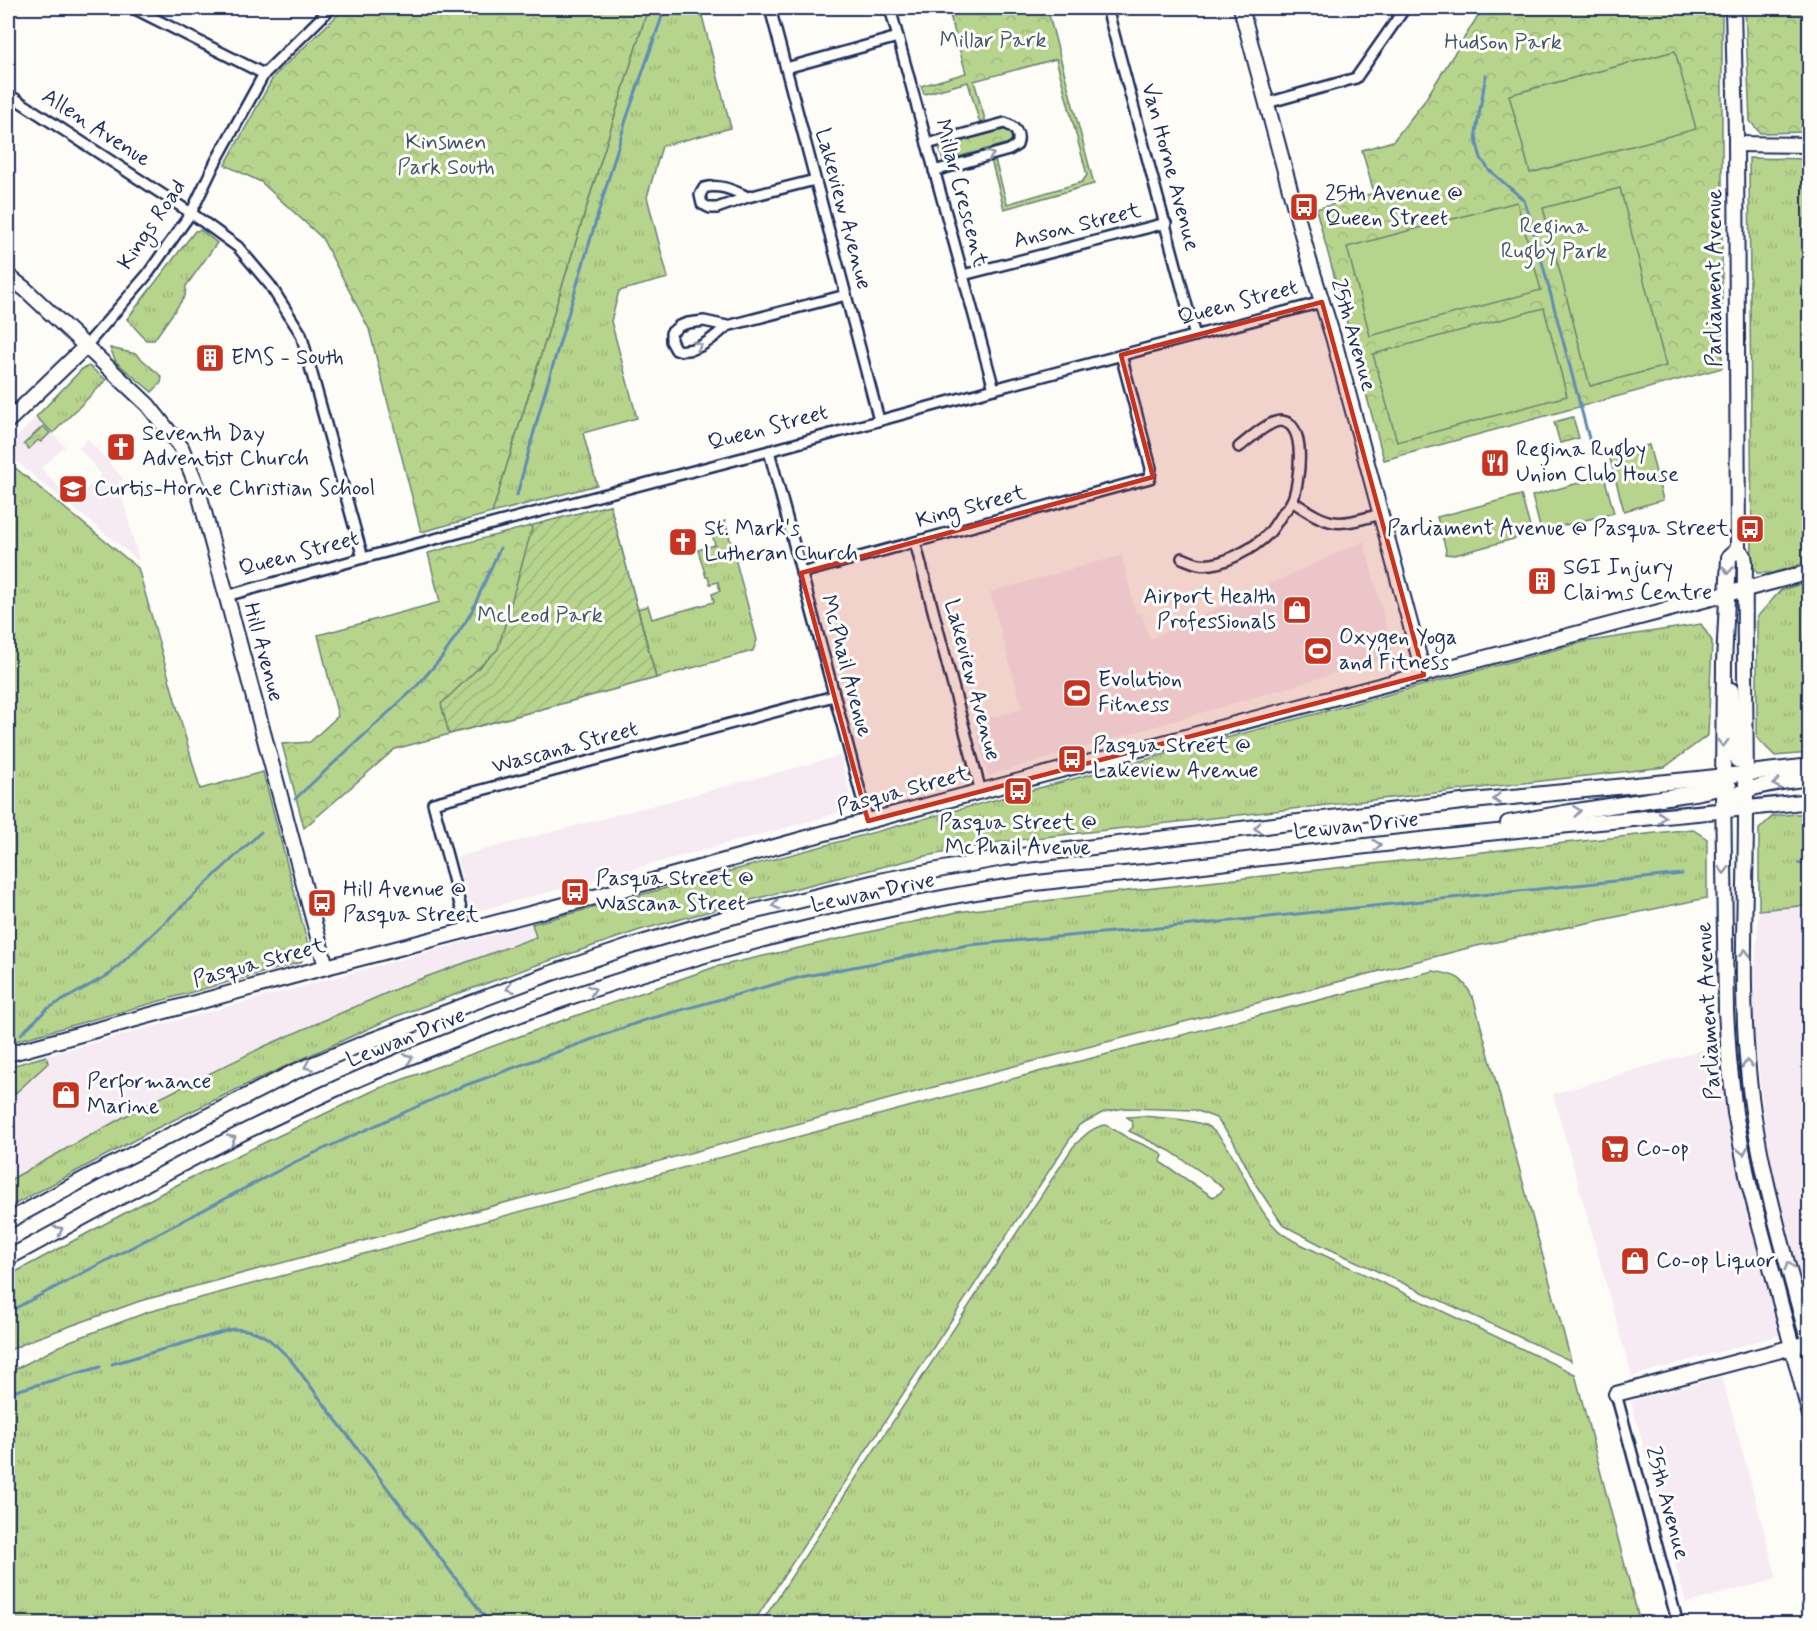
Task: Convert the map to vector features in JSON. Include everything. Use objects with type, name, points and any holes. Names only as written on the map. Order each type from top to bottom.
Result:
[{"type":"main road","name":"25th Avenue","points":[[1241,8],[1424,675]]},
{"type":"main road","name":"Parliament Avenue","points":[[1733,8],[1738,549],[1745,559],[1741,783],[1746,809],[1744,1012],[1748,1070],[1763,1165],[1809,1344]]},
{"type":"main road","points":[[1736,144],[1809,145]]},
{"type":"main road","name":"Hill Avenue","points":[[8,276],[25,289],[148,405],[181,447],[197,486],[326,967]]},
{"type":"main road","name":"Kings Road","points":[[8,422],[85,347]]},
{"type":"main road","name":"Parliament Avenue","points":[[1738,549],[1729,557],[1726,595],[1723,811],[1726,1011],[1729,1059],[1735,1113],[1749,1180],[1809,1415]]},
{"type":"main road","name":"Pasqua Street","points":[[8,1054],[868,821],[1809,572]]},
{"type":"main road","name":"Parliament Avenue","points":[[1726,595],[1737,603],[1739,679],[1744,704]]},
{"type":"main road","points":[[1723,811],[1741,783],[1726,622]]},
{"type":"main road","name":"Lewvan Drive","points":[[8,1221],[92,1175],[292,1073],[549,974],[635,945],[738,915],[884,880],[1003,858],[1462,802],[1723,782],[1741,783],[1809,766]]},
{"type":"main road","points":[[1741,783],[1771,784],[1809,778]]},
{"type":"main road","points":[[1416,841],[1723,782]]},
{"type":"main road","name":"Lewvan Drive","points":[[8,1258],[291,1109],[385,1068],[484,1028],[645,973],[828,923],[894,908],[1021,885],[1416,841],[1809,801]]},
{"type":"main road","points":[[1616,1394],[1809,1344]]},
{"type":"street","points":[[133,8],[264,74]]},
{"type":"street","name":"Kings Road","points":[[85,347],[147,275],[191,213],[215,163],[264,74],[332,8]]},
{"type":"street","name":"Lakeview Avenue","points":[[770,8],[879,420]]},
{"type":"street","name":"Millar Crescent","points":[[890,8],[994,388]]},
{"type":"street","name":"Van Horne Avenue","points":[[1107,8],[1195,336]]},
{"type":"street","points":[[1267,104],[1356,78],[1405,8]]},
{"type":"street","points":[[786,68],[898,37]]},
{"type":"street","name":"Allen Avenue","points":[[8,94],[191,213],[238,247],[270,285],[301,334],[363,558]]},
{"type":"street","points":[[927,144],[1005,123],[1017,131],[1019,139],[1017,145],[1009,150],[934,171]]},
{"type":"street","points":[[748,197],[815,180]]},
{"type":"street","name":"Anson Street","points":[[963,275],[1166,223]]},
{"type":"street","points":[[727,326],[709,342],[685,351],[676,350],[671,341],[671,333],[688,322],[704,321],[727,326],[846,295]]},
{"type":"street","name":"Queen Street","points":[[226,596],[769,451],[994,388],[1322,302]]},
{"type":"street","name":"King Street","points":[[801,573],[1150,478],[1151,468],[1121,355]]},
{"type":"street","points":[[1182,558],[1200,565],[1216,563],[1246,550],[1268,534],[1292,501],[1300,469],[1300,449],[1292,425],[1282,420],[1272,423],[1239,447]]},
{"type":"street","name":"McPhail Avenue","points":[[769,451],[868,821]]},
{"type":"street","points":[[1292,501],[1312,514],[1335,523],[1347,523],[1381,514]]},
{"type":"street","name":"Lakeview Avenue","points":[[915,542],[981,792]]},
{"type":"street","name":"Wascana Street","points":[[467,931],[433,803],[834,696]]},
{"type":"street","name":"25th Avenue","points":[[1616,1394],[1678,1623]]},
{"type":"highlighted area","points":[[1322,302],[1424,675],[868,821],[801,573],[1153,477],[1121,355]]},
{"type":"shaded area","points":[[36,418],[65,446],[41,468],[72,502],[102,475],[79,448],[88,439],[124,480],[118,482],[139,561],[8,455],[8,446]]},
{"type":"shaded area","points":[[1364,541],[1394,656],[988,776],[974,722],[1022,709],[990,592],[1122,555],[1136,614],[1142,613],[1149,639]]},
{"type":"shaded area","points":[[840,756],[854,809],[471,913],[457,857]]},
{"type":"shaded area","points":[[1809,905],[1809,1312],[1769,1161],[1752,1010],[1759,910]]},
{"type":"shaded area","points":[[532,924],[536,936],[412,982],[265,1046],[138,1110],[8,1181],[8,1102],[48,1063],[46,1056]]},
{"type":"shaded area","points":[[1717,1046],[1747,1205],[1780,1335],[1632,1376],[1553,1094]]},
{"type":"shaded area","points":[[1722,1377],[1777,1579],[1686,1603],[1631,1401]]},
{"type":"green space","name":"Kinsmen Park South","points":[[345,8],[648,8],[492,513],[421,532],[369,329],[322,238],[261,182],[225,165],[274,76]]},
{"type":"green space","points":[[648,8],[700,8],[731,128],[662,146],[647,197],[668,278],[619,291],[611,321],[637,418],[583,433],[597,485],[492,513]]},
{"type":"green space","name":"Millar Park","points":[[948,8],[1047,8],[1094,184],[1004,209],[991,160],[995,160],[1007,204],[1082,182],[1087,175],[1056,59],[974,81],[986,123],[980,124],[968,82],[924,94],[921,86],[966,73]]},
{"type":"green space","name":"Regina Rugby Park","points":[[1483,8],[1722,8],[1722,368],[1384,460],[1316,209],[1374,193],[1362,150],[1393,141],[1423,103]]},
{"type":"green space","points":[[1745,8],[1809,8],[1809,132],[1760,133],[1750,121]]},
{"type":"green space","points":[[1675,51],[1696,129],[1530,173],[1509,95]]},
{"type":"green space","points":[[1006,129],[1012,134],[1012,142],[943,161],[939,147]]},
{"type":"green space","points":[[1749,158],[1809,159],[1809,562],[1772,573],[1757,573],[1752,563]]},
{"type":"green space","points":[[1620,188],[1666,366],[1590,386],[1543,208]]},
{"type":"green space","points":[[1517,202],[1541,290],[1370,336],[1347,247]]},
{"type":"green space","points":[[201,230],[217,243],[186,286],[185,296],[154,340],[146,340],[127,319],[195,231]]},
{"type":"green space","points":[[1544,308],[1567,396],[1397,442],[1373,354]]},
{"type":"green space","points":[[110,348],[136,354],[162,377],[161,383],[152,392],[116,362]]},
{"type":"green space","points":[[89,366],[106,380],[53,433],[36,417],[82,369]]},
{"type":"green space","points":[[1573,417],[1579,438],[1560,443],[1554,422]]},
{"type":"green space","points":[[43,426],[50,433],[29,449],[24,444]]},
{"type":"green space","points":[[1649,445],[1663,500],[1624,511],[1609,455]]},
{"type":"green space","points":[[8,462],[138,568],[200,789],[263,772],[308,945],[301,962],[8,1043]]},
{"type":"green space","points":[[1604,476],[1614,513],[1541,531],[1532,496]]},
{"type":"green space","points":[[1521,495],[1532,534],[1455,555],[1445,554],[1446,550],[1437,517]]},
{"type":"green space","name":"McLeod Park","points":[[610,505],[656,678],[395,749],[304,828],[282,744],[310,742],[338,716],[318,635],[440,602],[428,553]]},
{"type":"green space","points":[[610,505],[656,678],[449,734],[441,704],[498,649],[533,525]]},
{"type":"green space","points":[[725,521],[757,640],[753,651],[656,678],[638,609],[648,606],[652,619],[714,602],[712,594],[720,591],[718,582],[710,584],[698,550],[715,545],[710,526]]},
{"type":"green space","points":[[1809,582],[1809,753],[1775,756],[1757,738],[1757,617],[1781,590]]},
{"type":"green space","points":[[1701,624],[1712,641],[1708,735],[1665,767],[1000,842],[926,856],[785,891],[640,930],[394,1017],[153,1130],[8,1208],[8,1181],[138,1109],[265,1046],[412,982],[536,937],[532,924],[1584,642]]},
{"type":"green space","points":[[1809,813],[1809,905],[1759,910],[1759,829],[1773,816]]},
{"type":"green space","points":[[1692,829],[1707,839],[1707,898],[1472,947],[934,1087],[140,1301],[34,1339],[8,1351],[8,1276],[188,1179],[377,1089],[715,967],[957,912],[1100,894]]},
{"type":"green space","points":[[1433,971],[1459,978],[1474,1000],[1571,1361],[1323,1246],[1283,1225],[1256,1185],[1233,1140],[1216,1118],[1195,1110],[1125,1108],[1104,1112],[1079,1125],[753,1623],[8,1623],[8,1373],[70,1341],[148,1312],[1053,1068]]},
{"type":"green space","points":[[46,1056],[48,1063],[8,1100],[8,1067]]},
{"type":"green space","points":[[1141,1116],[1203,1124],[1219,1135],[1266,1216],[1281,1233],[1294,1241],[1575,1374],[1640,1623],[761,1623],[1073,1147],[1084,1136],[1106,1125],[1160,1152],[1163,1156],[1160,1162],[1213,1197],[1223,1189],[1170,1151],[1129,1131],[1133,1127],[1132,1121],[1127,1117]]},
{"type":"waterway","points":[[517,495],[542,402],[626,120],[665,8]]},
{"type":"waterway","points":[[1486,75],[1476,132],[1477,144],[1481,158],[1489,170],[1524,200],[1591,446]]},
{"type":"waterway","points":[[295,799],[415,688],[443,656],[470,615],[500,548]]},
{"type":"waterway","points":[[21,1034],[47,1009],[110,974],[261,832]]},
{"type":"waterway","points":[[1798,863],[1810,862]]},
{"type":"waterway","points":[[8,1312],[297,1161],[458,1088],[645,1020],[801,977],[968,945],[1192,925],[1682,874]]},
{"type":"waterway","points":[[112,1364],[233,1329],[251,1331],[265,1337],[290,1359],[490,1624]]},
{"type":"waterway","points":[[8,1393],[100,1367]]},
{"type":"place","name":"25th Avenue @ Queen Street","points":[[1304,207]]},
{"type":"place","name":"EMS - South","points":[[210,358]]},
{"type":"place","name":"Seventh Day Adventist Church","points":[[121,447]]},
{"type":"place","name":"Regina Rugby Union Club House","points":[[1495,463]]},
{"type":"place","name":"Curtis-Horne Christian School","points":[[73,489]]},
{"type":"place","name":"Parliament Avenue @ Pasqua Street","points":[[1750,529]]},
{"type":"place","name":"St. Mark's Lutheran Church","points":[[683,542]]},
{"type":"place","name":"SGI Injury Claims Centre","points":[[1542,581]]},
{"type":"place","name":"Airport Health Professionals","points":[[1297,610]]},
{"type":"place","name":"Oxygen Yoga and Fitness","points":[[1318,651]]},
{"type":"place","name":"Evolution Fitness","points":[[1077,693]]},
{"type":"place","name":"Pasqua Street @ Lakeview Avenue","points":[[1072,759]]},
{"type":"place","name":"Pasqua Street @ McPhail Avenue","points":[[1018,791]]},
{"type":"place","name":"Pasqua Street @ Wascana Street","points":[[575,892]]},
{"type":"place","name":"Hill Avenue @ Pasqua Street","points":[[322,903]]},
{"type":"place","name":"Performance Marine","points":[[66,1095]]},
{"type":"place","name":"Co-op","points":[[1615,1149]]},
{"type":"place","name":"Co-op Liquor","points":[[1635,1261]]},
{"type":"park label","name":"Hudson Park","points":[[1503,43]]}]
